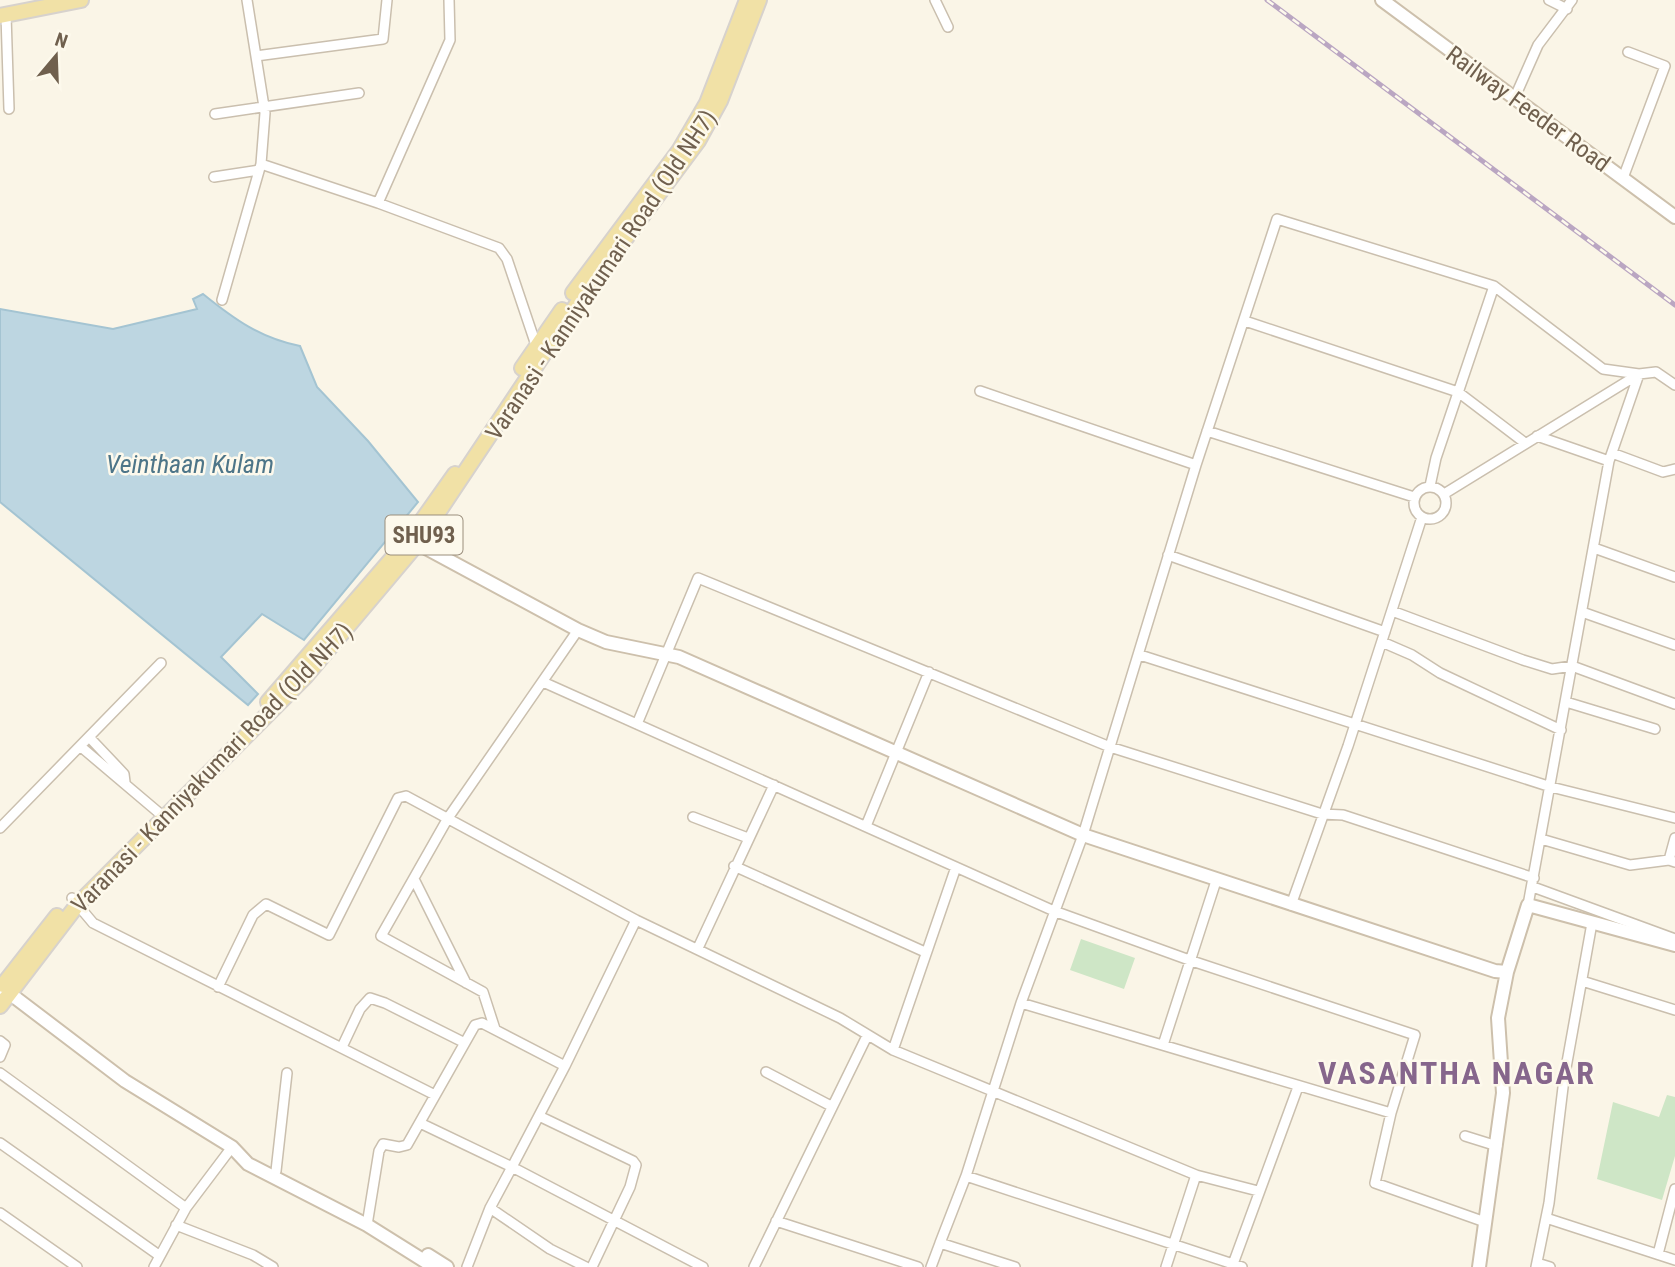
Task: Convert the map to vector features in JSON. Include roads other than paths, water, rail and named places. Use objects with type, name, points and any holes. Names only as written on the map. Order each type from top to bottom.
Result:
[{"type":"main road","points":[[3,16],[81,0]]},
{"type":"main road","name":"Varanasi - Kanniyakumari Road (Old NH7)","points":[[75,901],[305,677],[415,539],[539,350],[679,151],[707,103],[747,0]]},
{"type":"main road","name":"Varanasi - Kanniyakumari Road (Old NH7)","points":[[539,350],[698,141],[720,101],[760,0]]},
{"type":"main road","name":"Varanasi - Kanniyakumari Road (Old NH7)","points":[[2,994],[75,901],[158,812],[258,713],[415,539]]},
{"type":"street","points":[[222,300],[260,167],[264,104],[247,0]]},
{"type":"street","points":[[256,56],[383,39],[387,0]]},
{"type":"street","points":[[378,203],[450,40],[449,0]]},
{"type":"street","points":[[935,0],[948,27]]},
{"type":"street","name":"Railway Feeder Road","points":[[1382,0],[1516,97],[1675,218]]},
{"type":"street","points":[[1549,0],[1567,9]]},
{"type":"street","points":[[1516,97],[1538,45],[1572,0]]},
{"type":"street","points":[[3,16],[9,109]]},
{"type":"street","points":[[1623,178],[1665,66],[1628,52]]},
{"type":"street","points":[[215,114],[264,104],[359,93]]},
{"type":"street","points":[[214,177],[260,167],[378,203],[499,248],[507,259],[539,350]]},
{"type":"street","points":[[931,1267],[966,1177],[1021,1003],[1084,832],[1207,431],[1277,219],[1494,286],[1603,369],[1639,374],[1656,372],[1675,385]]},
{"type":"street","points":[[1430,486],[1436,458],[1494,286]]},
{"type":"street","points":[[1245,321],[1458,392],[1525,443]]},
{"type":"street","points":[[1444,494],[1639,374]]},
{"type":"street","points":[[1479,1267],[1497,1146],[1503,1083],[1498,1018],[1507,972],[1534,882],[1611,457],[1639,374]]},
{"type":"street","points":[[980,391],[1196,466]]},
{"type":"street","points":[[1207,431],[1414,497]]},
{"type":"street","points":[[1537,436],[1663,472],[1675,469]]},
{"type":"street","points":[[1430,486],[1444,494],[1446,503],[1440,515],[1431,519],[1422,517],[1416,511],[1414,497],[1419,490],[1430,486]]},
{"type":"street","points":[[1292,902],[1355,724],[1422,517]]},
{"type":"street","points":[[415,539],[578,630],[606,642],[666,650]]},
{"type":"street","points":[[415,539],[593,629],[666,650],[1084,832],[1216,881],[1292,902]]},
{"type":"street","points":[[1594,548],[1675,577]]},
{"type":"street","points":[[1168,555],[1384,637],[1440,673],[1561,730]]},
{"type":"street","points":[[637,724],[698,578],[1110,747],[1322,814],[1343,815],[1534,882],[1675,939]]},
{"type":"street","points":[[1392,611],[1523,660],[1552,668],[1572,666],[1675,704]]},
{"type":"street","points":[[1582,612],[1675,645]]},
{"type":"street","points":[[495,1028],[483,992],[381,936],[448,818],[578,630]]},
{"type":"street","points":[[1140,655],[1551,787],[1675,818]]},
{"type":"street","points":[[0,828],[161,663]]},
{"type":"street","points":[[866,827],[929,672]]},
{"type":"street","points":[[543,682],[1054,911],[1192,961],[1415,1035],[1391,1113],[1375,1183],[1485,1222]]},
{"type":"street","points":[[1566,702],[1655,729]]},
{"type":"street","points":[[89,737],[124,774],[125,782]]},
{"type":"street","points":[[80,746],[158,812]]},
{"type":"street","points":[[698,948],[774,785]]},
{"type":"street","points":[[218,987],[253,915],[266,904],[329,935],[398,798],[414,798],[636,920],[840,1018],[893,1050],[1196,1175],[1258,1191]]},
{"type":"street","points":[[693,817],[748,838]]},
{"type":"street","points":[[1084,832],[1495,971],[1507,972]]},
{"type":"street","points":[[1541,839],[1630,865],[1672,861],[1675,838]]},
{"type":"street","points":[[734,866],[925,952]]},
{"type":"street","points":[[893,1050],[956,867]]},
{"type":"street","points":[[414,879],[466,983]]},
{"type":"street","points":[[1163,1045],[1216,881]]},
{"type":"street","points":[[75,901],[93,923],[435,1095]]},
{"type":"street","points":[[1528,905],[1675,945]]},
{"type":"street","points":[[467,1267],[490,1208],[565,1066],[636,920]]},
{"type":"street","points":[[1550,1267],[1537,1265],[1564,1079],[1592,923]]},
{"type":"street","points":[[1582,981],[1675,1010]]},
{"type":"street","points":[[2,994],[125,1081],[232,1147],[447,1267]]},
{"type":"street","points":[[342,1047],[360,1009],[370,998],[463,1042]]},
{"type":"street","points":[[1021,1003],[1391,1113]]},
{"type":"street","points":[[367,1222],[379,1151],[383,1144],[399,1147],[407,1145],[463,1042],[479,1023],[495,1028],[565,1066]]},
{"type":"street","points":[[754,1267],[867,1036]]},
{"type":"street","points":[[0,1041],[5,1045],[0,1057]]},
{"type":"street","points":[[766,1072],[831,1106]]},
{"type":"street","points":[[0,1073],[187,1208]]},
{"type":"street","points":[[276,1171],[287,1073]]},
{"type":"street","points":[[966,1177],[1238,1266],[1258,1191],[1298,1087]]},
{"type":"street","points":[[539,1116],[633,1161],[636,1173],[592,1267]]},
{"type":"street","points":[[419,1123],[512,1167],[703,1267]]},
{"type":"street","points":[[1465,1136],[1497,1146]]},
{"type":"street","points":[[0,1143],[160,1256]]},
{"type":"street","points":[[154,1267],[187,1208],[232,1147]]},
{"type":"street","points":[[232,1147],[248,1164],[367,1222],[435,1267]]},
{"type":"street","points":[[1166,1267],[1196,1175]]},
{"type":"street","points":[[1658,1254],[1675,1189]]},
{"type":"street","points":[[490,1208],[550,1249],[586,1267]]},
{"type":"street","points":[[0,1213],[77,1267]]},
{"type":"street","points":[[1546,1217],[1675,1260]]},
{"type":"street","points":[[776,1221],[918,1267]]},
{"type":"street","points":[[176,1225],[254,1255],[273,1267]]},
{"type":"street","points":[[940,1243],[1015,1267]]},
{"type":"water","name":"Veinthaan Kulam","points":[[203,294],[260,333],[300,346],[317,387],[368,441],[418,502],[304,640],[262,614],[221,657],[258,694],[248,705],[0,502],[0,309],[113,329],[197,309],[193,299]]},
{"type":"railway","points":[[1267,0],[1675,305]]},
{"type":"district","name":"VASANTHA NAGAR","points":[[1457,1073]]}]
